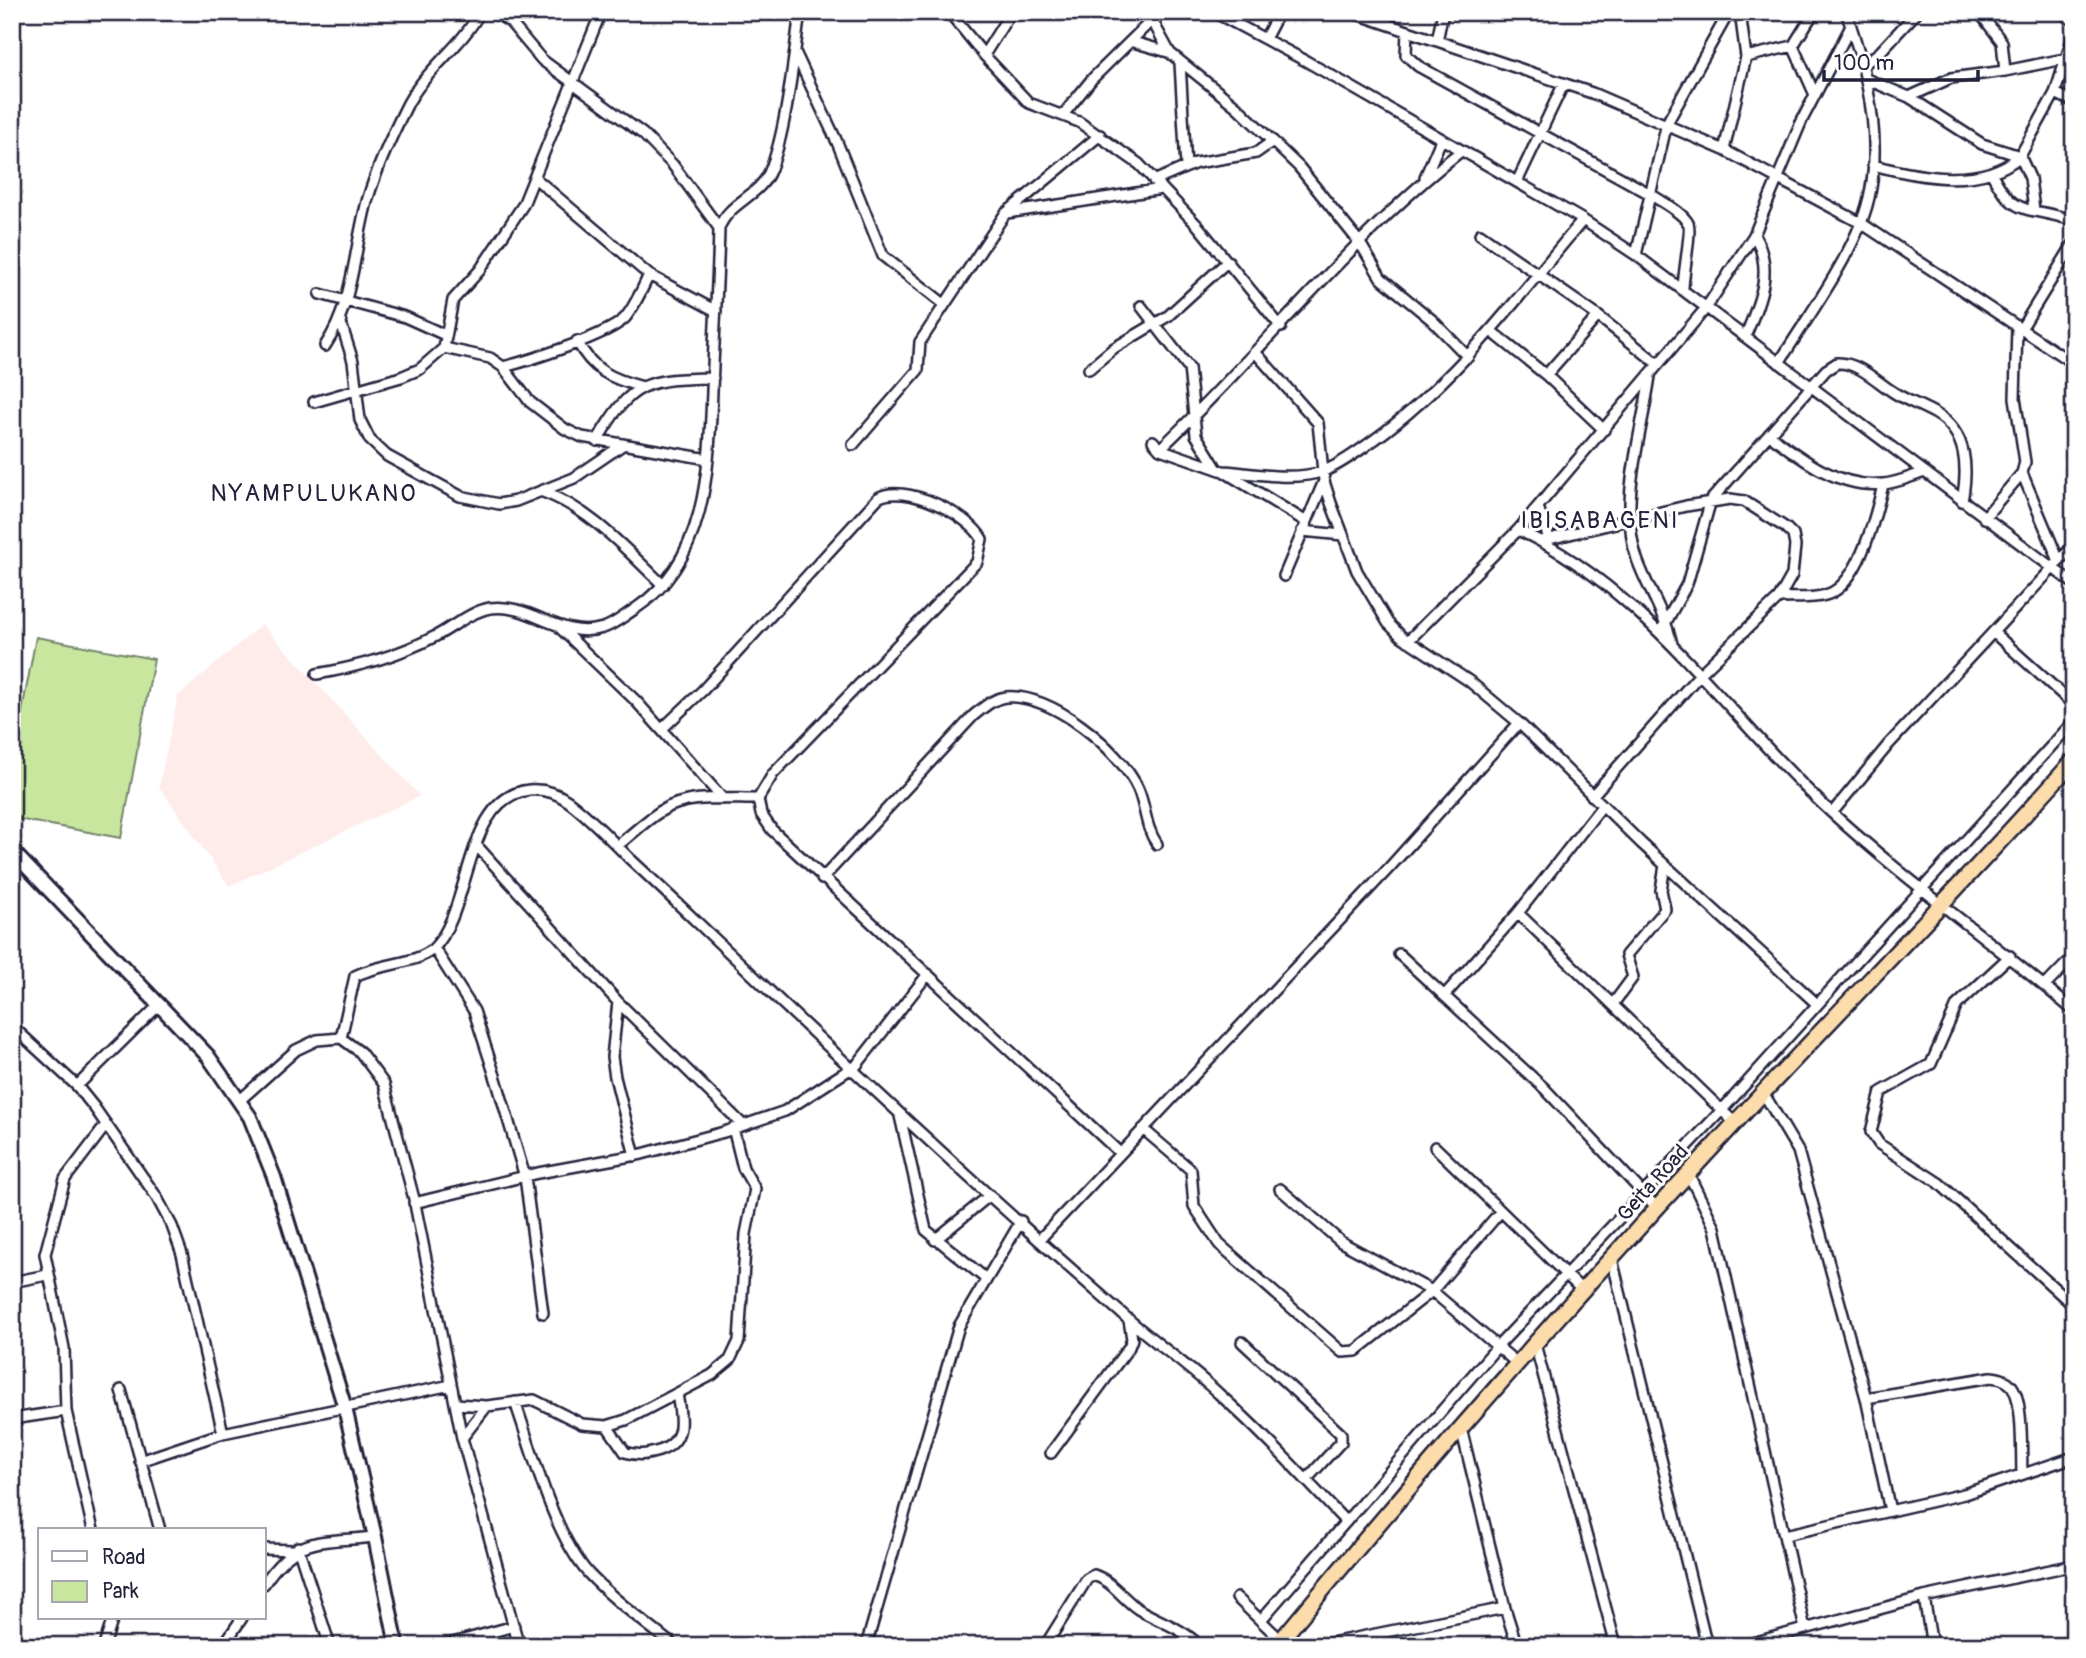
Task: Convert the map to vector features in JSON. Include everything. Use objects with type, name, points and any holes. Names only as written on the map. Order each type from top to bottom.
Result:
[{"type":"highway","name":"Geita Road","points":[[1279,1643],[1460,1426],[1735,1123],[1944,904],[2074,760]]},
{"type":"main road","points":[[12,851],[208,1056],[250,1117],[274,1177],[345,1408],[397,1646]]},
{"type":"street","points":[[325,346],[340,320],[369,195],[405,108],[426,76],[457,47],[480,12]]},
{"type":"street","points":[[494,12],[510,22],[542,60],[643,134],[673,165],[719,228]]},
{"type":"street","points":[[314,402],[420,369],[444,348],[453,300],[503,237],[535,178],[601,12]]},
{"type":"street","points":[[317,674],[351,668],[387,657],[431,639],[476,612],[492,608],[525,613],[560,628],[585,631],[605,628],[646,602],[663,585],[694,530],[708,459],[719,228],[724,215],[759,187],[769,174],[800,12]]},
{"type":"street","points":[[949,12],[984,55],[1029,103],[1063,115],[1100,135],[1139,164],[1228,261],[1281,327]]},
{"type":"street","points":[[984,55],[1011,12]]},
{"type":"street","points":[[1063,115],[1093,79],[1133,42],[1160,12]]},
{"type":"street","points":[[1214,12],[1517,182],[1636,254],[1984,518],[2055,565],[2074,584]]},
{"type":"street","points":[[1265,39],[1279,12]]},
{"type":"street","points":[[1351,12],[1564,83],[1667,123],[1724,150],[1861,223],[2074,364]]},
{"type":"street","points":[[1385,23],[1389,12]]},
{"type":"street","points":[[1437,41],[1443,12]]},
{"type":"street","points":[[1636,254],[1667,123],[1729,12]]},
{"type":"street","points":[[1724,150],[1746,57],[1740,12]]},
{"type":"street","points":[[1746,57],[1793,46],[1814,12]]},
{"type":"street","points":[[1779,363],[1837,270],[1861,223],[1873,165],[1866,79],[1846,12]]},
{"type":"street","points":[[1863,65],[1880,52],[1917,12]]},
{"type":"street","points":[[1979,12],[2002,42],[2006,71]]},
{"type":"street","points":[[2061,12],[2074,21]]},
{"type":"street","points":[[1153,22],[1170,53],[1237,107],[1273,141],[1322,195],[1360,243],[1381,278],[1432,320],[1468,357]]},
{"type":"street","points":[[1408,641],[1518,530],[1706,308],[1754,235],[1815,95],[1851,26]]},
{"type":"street","points":[[1407,31],[1404,46],[1410,60],[1538,134],[1652,195],[1690,226],[1683,265],[1683,289]]},
{"type":"street","points":[[1873,165],[1935,177],[1956,177],[2004,168],[2020,156],[2056,93],[2070,58],[2074,33]]},
{"type":"street","points":[[1133,42],[1157,46],[1170,53]]},
{"type":"street","points":[[1793,46],[1815,95]]},
{"type":"street","points":[[794,51],[837,142],[883,256],[944,304]]},
{"type":"street","points":[[1909,97],[1951,78],[2006,71],[2070,58]]},
{"type":"street","points":[[1180,63],[1186,167]]},
{"type":"street","points":[[1866,79],[1909,97],[1963,134],[2020,156],[2030,178],[2034,210]]},
{"type":"street","points":[[1517,182],[1564,83]]},
{"type":"street","points":[[2056,93],[2074,102]]},
{"type":"street","points":[[853,445],[918,370],[920,342],[1005,214],[1100,135]]},
{"type":"street","points":[[1424,180],[1441,140]]},
{"type":"street","points":[[1154,181],[1186,167],[1256,153],[1273,141]]},
{"type":"street","points":[[1160,449],[1195,416],[1360,243],[1424,180],[1461,151]]},
{"type":"street","points":[[1991,172],[2009,202],[2015,207],[2074,221]]},
{"type":"street","points":[[535,178],[649,275],[716,311]]},
{"type":"street","points":[[1005,214],[1162,189]]},
{"type":"street","points":[[1284,576],[1324,476],[1427,399],[1491,331],[1583,220]]},
{"type":"street","points":[[1480,234],[1598,316],[1658,364]]},
{"type":"street","points":[[1745,337],[1757,309],[1766,272],[1765,257],[1754,235]]},
{"type":"street","points":[[2055,565],[2022,472],[2025,451],[2015,398],[2019,328],[2074,243]]},
{"type":"street","points":[[1089,369],[1114,348],[1178,307],[1228,261]]},
{"type":"street","points":[[503,367],[540,357],[614,326],[625,317],[649,275]]},
{"type":"street","points":[[320,294],[405,317],[445,335]]},
{"type":"street","points":[[1141,306],[1189,368],[1196,435],[1220,470]]},
{"type":"street","points":[[1546,375],[1598,316]]},
{"type":"street","points":[[340,320],[353,361],[360,420],[370,440],[387,456],[460,496],[499,504],[543,492],[589,469],[621,446]]},
{"type":"street","points":[[1491,331],[1546,375],[1604,430]]},
{"type":"street","points":[[577,341],[586,358],[611,379],[643,387]]},
{"type":"street","points":[[444,348],[490,358],[503,367],[530,402],[565,429],[597,441],[708,459]]},
{"type":"street","points":[[1256,353],[1318,423],[1324,476],[1343,535],[1357,571],[1388,623],[1408,641],[1469,681],[1519,723],[1602,806],[1818,1004]]},
{"type":"street","points":[[1660,633],[1687,583],[1711,500],[1826,370],[1837,363],[1846,362],[1946,421],[1966,457],[1962,501]]},
{"type":"street","points":[[1650,376],[1633,478],[1631,519],[1637,559],[1667,622],[1673,645]]},
{"type":"street","points":[[597,441],[616,408],[643,387],[668,379],[713,378]]},
{"type":"street","points":[[1769,434],[1820,470],[1861,482],[1883,485],[1925,472]]},
{"type":"street","points":[[1153,441],[1160,449],[1220,470],[1305,521]]},
{"type":"street","points":[[1220,470],[1324,476]]},
{"type":"street","points":[[1984,518],[2022,472]]},
{"type":"street","points":[[1779,597],[1826,595],[1842,584],[1859,557],[1883,485]]},
{"type":"street","points":[[543,492],[560,498],[602,526],[663,585]]},
{"type":"street","points":[[662,729],[703,690],[878,498],[887,494],[902,495],[953,510],[968,521],[982,539],[976,562],[773,774],[758,799],[761,814],[772,830],[822,879],[1120,1153]]},
{"type":"street","points":[[1545,540],[1711,500],[1744,501],[1793,535],[1795,562],[1792,575],[1779,597],[1701,673],[1592,796]]},
{"type":"street","points":[[1538,507],[1545,540]]},
{"type":"street","points":[[1518,530],[1545,540],[1660,633],[1701,673],[1744,725],[1832,813],[2074,1011]]},
{"type":"street","points":[[1301,531],[1343,535]]},
{"type":"street","points":[[1832,813],[1889,744],[2074,545]]},
{"type":"street","points":[[560,628],[662,729],[723,799]]},
{"type":"street","points":[[1994,633],[2074,705]]},
{"type":"street","points":[[822,879],[974,715],[1003,697],[1038,701],[1064,715],[1110,751],[1139,790],[1145,819],[1157,845]]},
{"type":"street","points":[[1261,1620],[1498,1346],[1723,1110],[2074,721]]},
{"type":"street","points":[[1040,1239],[1389,868],[1519,723]]},
{"type":"street","points":[[341,1038],[355,976],[366,970],[416,958],[435,948],[452,916],[486,822],[500,802],[517,793],[532,790],[554,793],[569,802],[617,846],[900,1115],[1129,1320],[1220,1394],[1346,1522]]},
{"type":"street","points":[[617,846],[661,811],[690,801],[758,799]]},
{"type":"street","points":[[1444,996],[1518,913],[1602,806]]},
{"type":"street","points":[[477,846],[618,1002],[743,1125]]},
{"type":"street","points":[[1613,1004],[1633,977],[1626,955],[1665,909],[1661,890],[1665,865]]},
{"type":"street","points":[[1518,913],[1735,1123]]},
{"type":"street","points":[[435,948],[474,1011],[525,1177],[543,1313]]},
{"type":"street","points":[[1399,954],[1545,1089],[1658,1209]]},
{"type":"street","points":[[2010,956],[1957,1005],[1931,1064],[1881,1092],[1870,1124],[1871,1132],[1879,1144],[1939,1184],[2074,1307]]},
{"type":"street","points":[[2045,986],[2074,956]]},
{"type":"street","points":[[414,1203],[525,1177],[635,1156],[785,1111],[851,1070],[928,974]]},
{"type":"street","points":[[618,1002],[614,1067],[635,1156]]},
{"type":"street","points":[[77,1086],[160,1004]]},
{"type":"street","points":[[12,1026],[77,1086],[156,1196],[172,1226],[182,1254],[223,1433]]},
{"type":"street","points":[[239,1101],[296,1050],[317,1040],[341,1038],[360,1052],[384,1084],[414,1203],[462,1438],[519,1646]]},
{"type":"street","points":[[1764,1094],[1796,1144],[1866,1398],[1890,1511]]},
{"type":"street","points":[[900,1115],[926,1230],[986,1279]]},
{"type":"street","points":[[93,1528],[66,1411],[64,1348],[44,1254],[61,1189],[72,1168],[106,1125]]},
{"type":"street","points":[[455,1404],[487,1406],[534,1400],[582,1424],[607,1426],[626,1420],[693,1387],[730,1360],[740,1335],[746,1234],[755,1189],[743,1168],[733,1128]]},
{"type":"street","points":[[1143,1129],[1191,1170],[1194,1206],[1223,1248],[1342,1352],[1356,1352],[1432,1291],[1501,1211]]},
{"type":"street","points":[[1435,1147],[1583,1291]]},
{"type":"street","points":[[1689,1175],[1714,1228],[1805,1629]]},
{"type":"street","points":[[1280,1189],[1341,1242],[1432,1291],[1518,1364]]},
{"type":"street","points":[[935,1240],[990,1195]]},
{"type":"street","points":[[866,1646],[952,1346],[970,1304],[1021,1222]]},
{"type":"street","points":[[1612,1259],[1707,1646]]},
{"type":"street","points":[[12,1282],[47,1275]]},
{"type":"street","points":[[1051,1453],[1129,1348],[1132,1339],[1129,1320]]},
{"type":"street","points":[[1242,1342],[1341,1434],[1341,1442],[1306,1480]]},
{"type":"street","points":[[1535,1344],[1616,1646]]},
{"type":"street","points":[[1866,1398],[1991,1377],[2003,1379],[2011,1385],[2018,1401],[2022,1474]]},
{"type":"street","points":[[140,1461],[223,1433],[451,1385]]},
{"type":"street","points":[[121,1390],[159,1528]]},
{"type":"street","points":[[607,1426],[625,1452],[642,1455],[669,1447],[681,1427],[677,1394]]},
{"type":"street","points":[[515,1402],[559,1526],[572,1550],[602,1587],[674,1646]]},
{"type":"street","points":[[462,1438],[487,1406]]},
{"type":"street","points":[[12,1419],[66,1411]]},
{"type":"street","points":[[1460,1426],[1517,1646]]},
{"type":"street","points":[[1785,1535],[1964,1494],[2074,1457]]},
{"type":"street","points":[[266,1549],[296,1549],[375,1537]]},
{"type":"street","points":[[266,1581],[277,1565],[296,1549]]},
{"type":"street","points":[[296,1549],[330,1646]]},
{"type":"street","points":[[1741,1646],[1924,1597],[2074,1565]]},
{"type":"street","points":[[1045,1646],[1087,1579],[1094,1575],[1103,1578],[1136,1607],[1175,1626],[1200,1646]]},
{"type":"street","points":[[1924,1597],[1932,1646]]},
{"type":"street","points":[[1237,1598],[1261,1620],[1279,1643]]},
{"type":"street","points":[[1316,1646],[1505,1608]]},
{"type":"street","points":[[104,1646],[112,1620]]},
{"type":"street","points":[[223,1646],[241,1620]]},
{"type":"street","points":[[442,1646],[514,1626]]},
{"type":"shaded area","points":[[262,624],[420,796],[229,886],[159,786],[178,696]]},
{"type":"green space","points":[[36,637],[154,659],[121,838],[12,818],[12,764]]},
{"type":"district","name":"NYAMPULUKANO","points":[[314,493]]},
{"type":"district","name":"IBISABAGENI","points":[[1600,520]]}]
